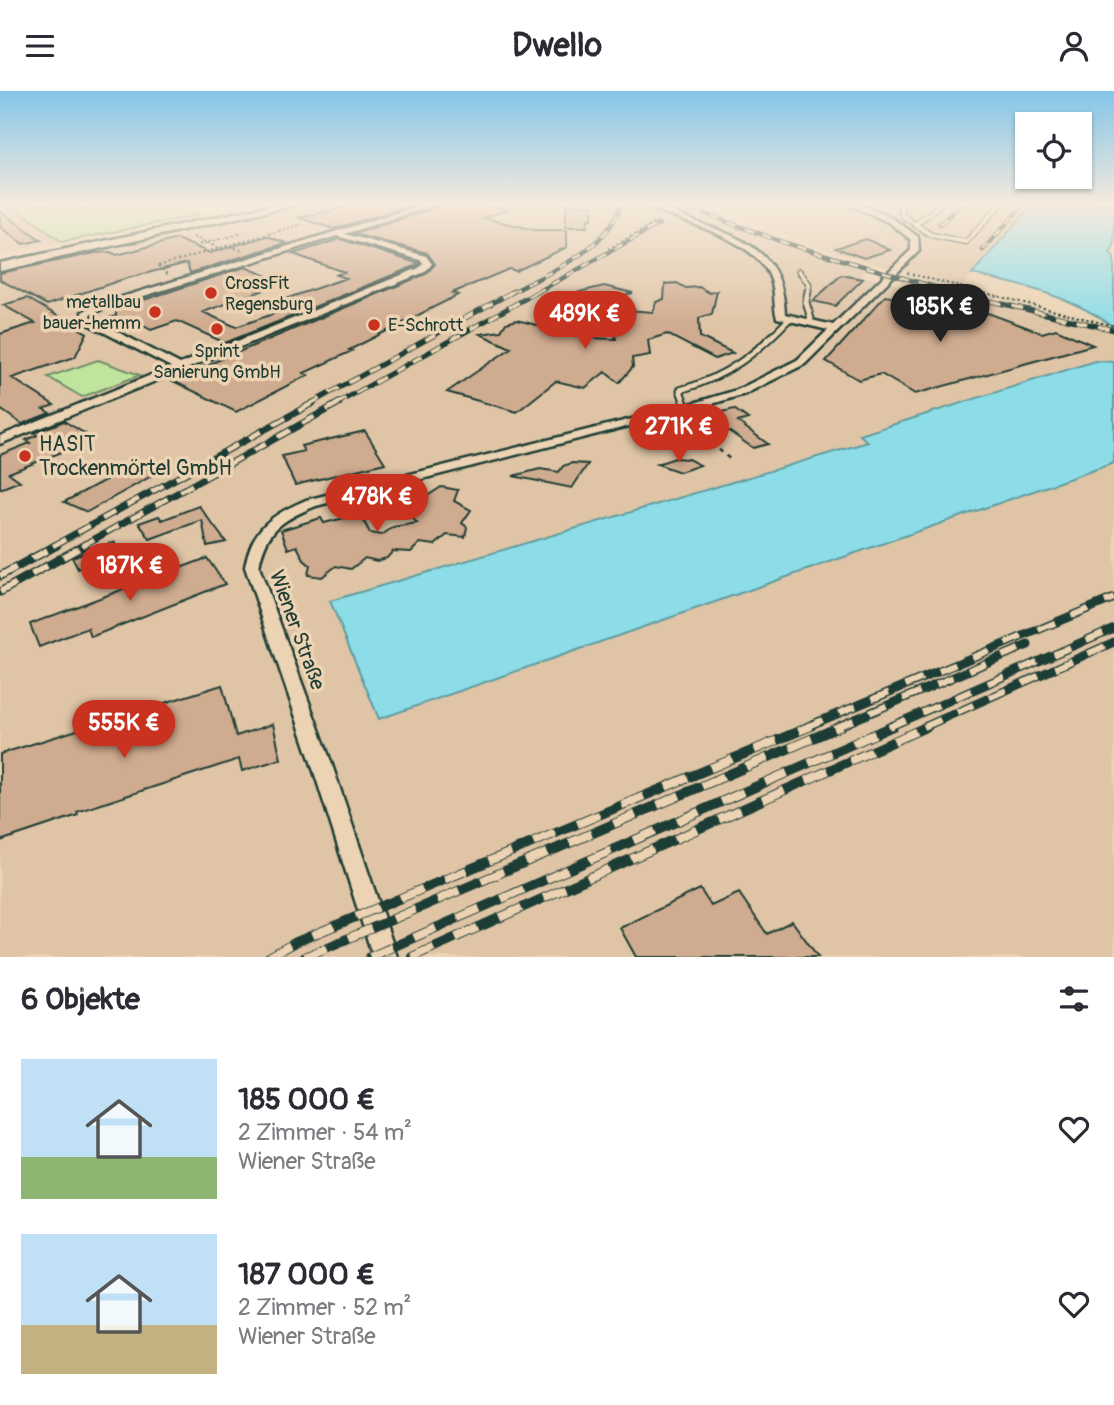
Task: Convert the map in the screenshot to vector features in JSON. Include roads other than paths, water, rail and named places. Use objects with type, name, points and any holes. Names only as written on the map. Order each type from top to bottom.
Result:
[{"type":"main road","points":[[0,260],[76,244]]},
{"type":"main road","points":[[0,267],[106,244]]},
{"type":"street","points":[[179,367],[87,320],[85,314],[99,307],[304,244]]},
{"type":"street","points":[[0,440],[422,270],[428,264],[423,258],[375,244]]},
{"type":"street","points":[[742,244],[759,254],[778,280],[782,297],[780,316],[837,329]]},
{"type":"street","name":"Wiener Straße","points":[[385,957],[320,759],[252,568],[254,547],[274,521],[311,503],[681,410],[741,392],[785,372],[818,349],[913,256],[914,244]]},
{"type":"lane","points":[[799,271],[809,284],[806,302],[811,319],[807,322]]},
{"type":"lane","points":[[681,410],[680,390],[716,380],[745,364],[790,318]]},
{"type":"water","points":[[998,244],[1114,244],[1110,253],[1114,258],[1114,327],[1064,300],[1028,287],[972,274]]},
{"type":"water","points":[[1095,361],[1114,362],[1114,463],[379,719],[330,601],[868,442],[860,435]]},
{"type":"railway","points":[[511,293],[559,268],[593,244]]},
{"type":"railway","points":[[536,293],[623,244]]},
{"type":"railway","points":[[790,244],[949,291]]},
{"type":"railway","points":[[983,250],[988,244]]},
{"type":"railway","points":[[310,404],[514,291]]},
{"type":"railway","points":[[336,404],[539,291]]},
{"type":"railway","points":[[949,291],[1114,330]]},
{"type":"railway","points":[[949,291],[955,293]]},
{"type":"railway","points":[[53,546],[313,403]]},
{"type":"railway","points":[[82,546],[339,403]]},
{"type":"railway","points":[[0,576],[57,545]]},
{"type":"railway","points":[[0,592],[85,545]]},
{"type":"railway","points":[[806,727],[1114,598]]},
{"type":"railway","points":[[889,727],[1114,628]]},
{"type":"railway","points":[[924,727],[1114,642]]},
{"type":"railway","points":[[837,727],[1028,645]]},
{"type":"railway","points":[[269,957],[296,942],[811,726]]},
{"type":"railway","points":[[305,957],[841,726]]},
{"type":"railway","points":[[370,957],[893,726]]},
{"type":"railway","points":[[412,957],[928,726]]},
{"type":"place","name":"CrossFit Regensburg","points":[[211,293]]},
{"type":"place","name":"metallbau bauer-hemm","points":[[155,312]]},
{"type":"place","name":"E-Schrott","points":[[374,325]]},
{"type":"place","name":"Sprint Sanierung GmbH","points":[[217,329]]},
{"type":"place","name":"HASIT Trockenmörtel GmbH","points":[[25,456]]}]
